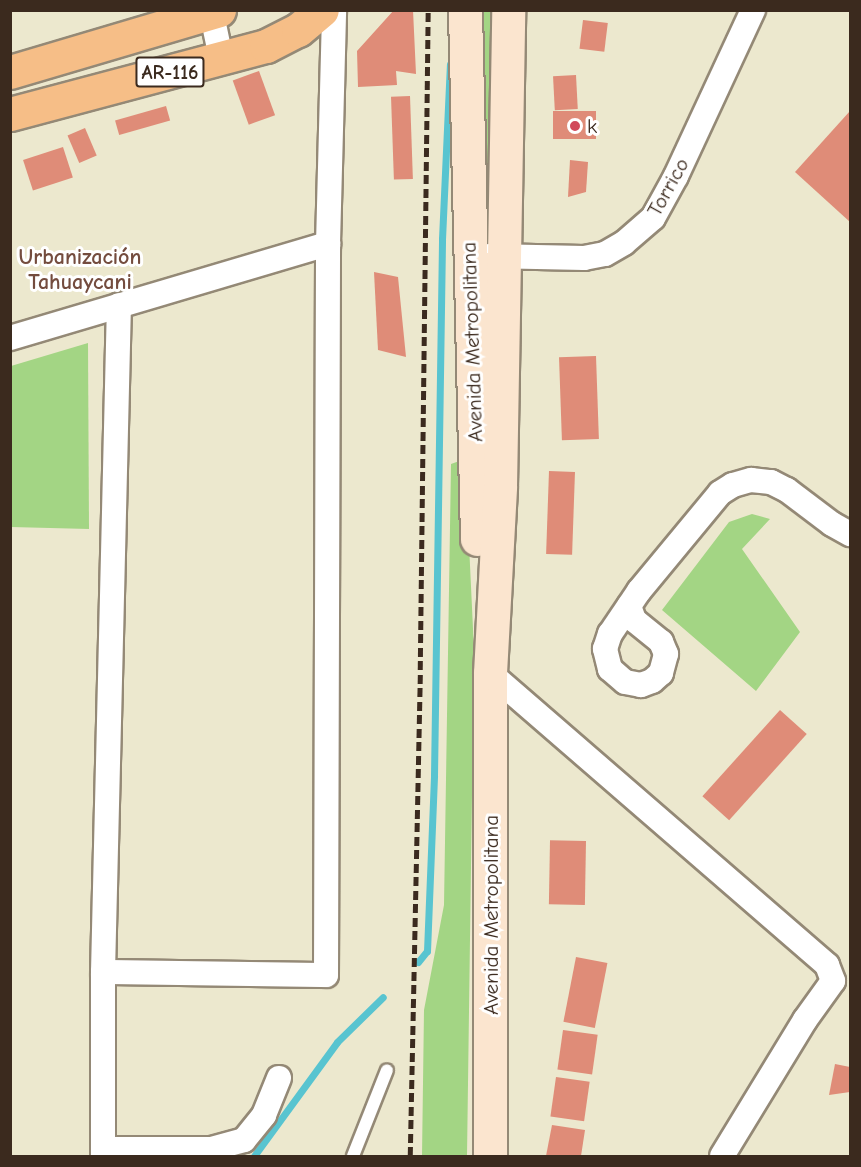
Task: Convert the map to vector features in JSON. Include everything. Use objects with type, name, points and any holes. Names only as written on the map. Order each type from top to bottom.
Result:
[{"type":"main road","name":"AR-116","points":[[10,114],[266,46],[298,30],[322,10]]},
{"type":"main road","name":"AR-116","points":[[10,72],[213,11]]},
{"type":"street","points":[[103,972],[327,975],[328,244],[334,10]]},
{"type":"street","name":"Avenida Metropolitana","points":[[465,10],[469,256],[478,548],[490,673]]},
{"type":"street","name":"Avenida Metropolitana","points":[[490,1156],[490,673],[500,486],[508,10]]},
{"type":"street","name":"Torrico","points":[[469,256],[584,258],[605,254],[624,243],[653,218],[676,176],[753,10]]},
{"type":"street","points":[[213,11],[220,58]]},
{"type":"street","points":[[10,338],[328,244]]},
{"type":"street","points":[[120,305],[103,972],[103,1153],[211,1149],[244,1140],[264,1115],[279,1078]]},
{"type":"street","points":[[629,606],[720,493],[734,485],[751,480],[771,482],[787,490],[832,524],[850,534]]},
{"type":"street","points":[[490,673],[827,965],[833,981],[805,1020],[723,1156]]},
{"type":"lane","points":[[353,1156],[387,1070]]},
{"type":"green space","points":[[481,11],[493,11],[495,237],[478,236]]},
{"type":"green space","points":[[88,343],[89,529],[11,527],[11,366]]},
{"type":"green space","points":[[465,459],[474,650],[467,1156],[422,1156],[424,1010],[444,905],[451,464]]},
{"type":"green space","points":[[752,514],[770,519],[742,549],[800,632],[756,691],[662,610],[729,522]]},
{"type":"building","points":[[394,10],[413,10],[416,74],[396,71],[397,85],[358,87],[357,51]]},
{"type":"building","points":[[583,20],[608,23],[604,52],[579,49]]},
{"type":"building","points":[[259,71],[275,115],[249,125],[233,81]]},
{"type":"building","points":[[576,75],[578,109],[555,110],[553,76]]},
{"type":"building","points":[[410,96],[413,179],[394,180],[391,97]]},
{"type":"building","points":[[166,106],[170,120],[119,135],[115,121]]},
{"type":"building","name":"k","points":[[553,111],[596,111],[596,139],[553,139]]},
{"type":"building","points":[[850,111],[850,222],[795,172]]},
{"type":"building","points":[[85,128],[97,156],[79,163],[68,135]]},
{"type":"building","points":[[63,147],[73,177],[33,190],[23,160]]},
{"type":"building","points":[[570,160],[588,162],[586,192],[568,197]]},
{"type":"building","points":[[374,272],[398,277],[406,357],[378,350]]},
{"type":"building","points":[[596,356],[599,439],[562,440],[559,357]]},
{"type":"building","points":[[549,471],[575,472],[572,555],[546,554]]},
{"type":"building","points":[[780,710],[807,734],[729,820],[702,796]]},
{"type":"building","points":[[550,840],[586,841],[585,905],[549,904]]},
{"type":"building","points":[[576,957],[607,963],[595,1028],[563,1022]]},
{"type":"building","points":[[563,1030],[598,1035],[592,1074],[557,1070]]},
{"type":"building","points":[[835,1064],[850,1067],[850,1092],[829,1095]]},
{"type":"building","points":[[556,1077],[590,1082],[584,1121],[550,1117]]},
{"type":"building","points":[[552,1125],[585,1130],[581,1156],[546,1156]]},
{"type":"waterway","points":[[418,962],[427,951],[434,775],[442,239],[450,64]]},
{"type":"waterway","points":[[254,1156],[337,1042],[383,997]]},
{"type":"railway","points":[[410,1156],[420,670],[428,10]]},
{"type":"place","name":"k","points":[[575,126]]},
{"type":"district","name":"Urbanización Tahuaycani","points":[[80,270]]}]
